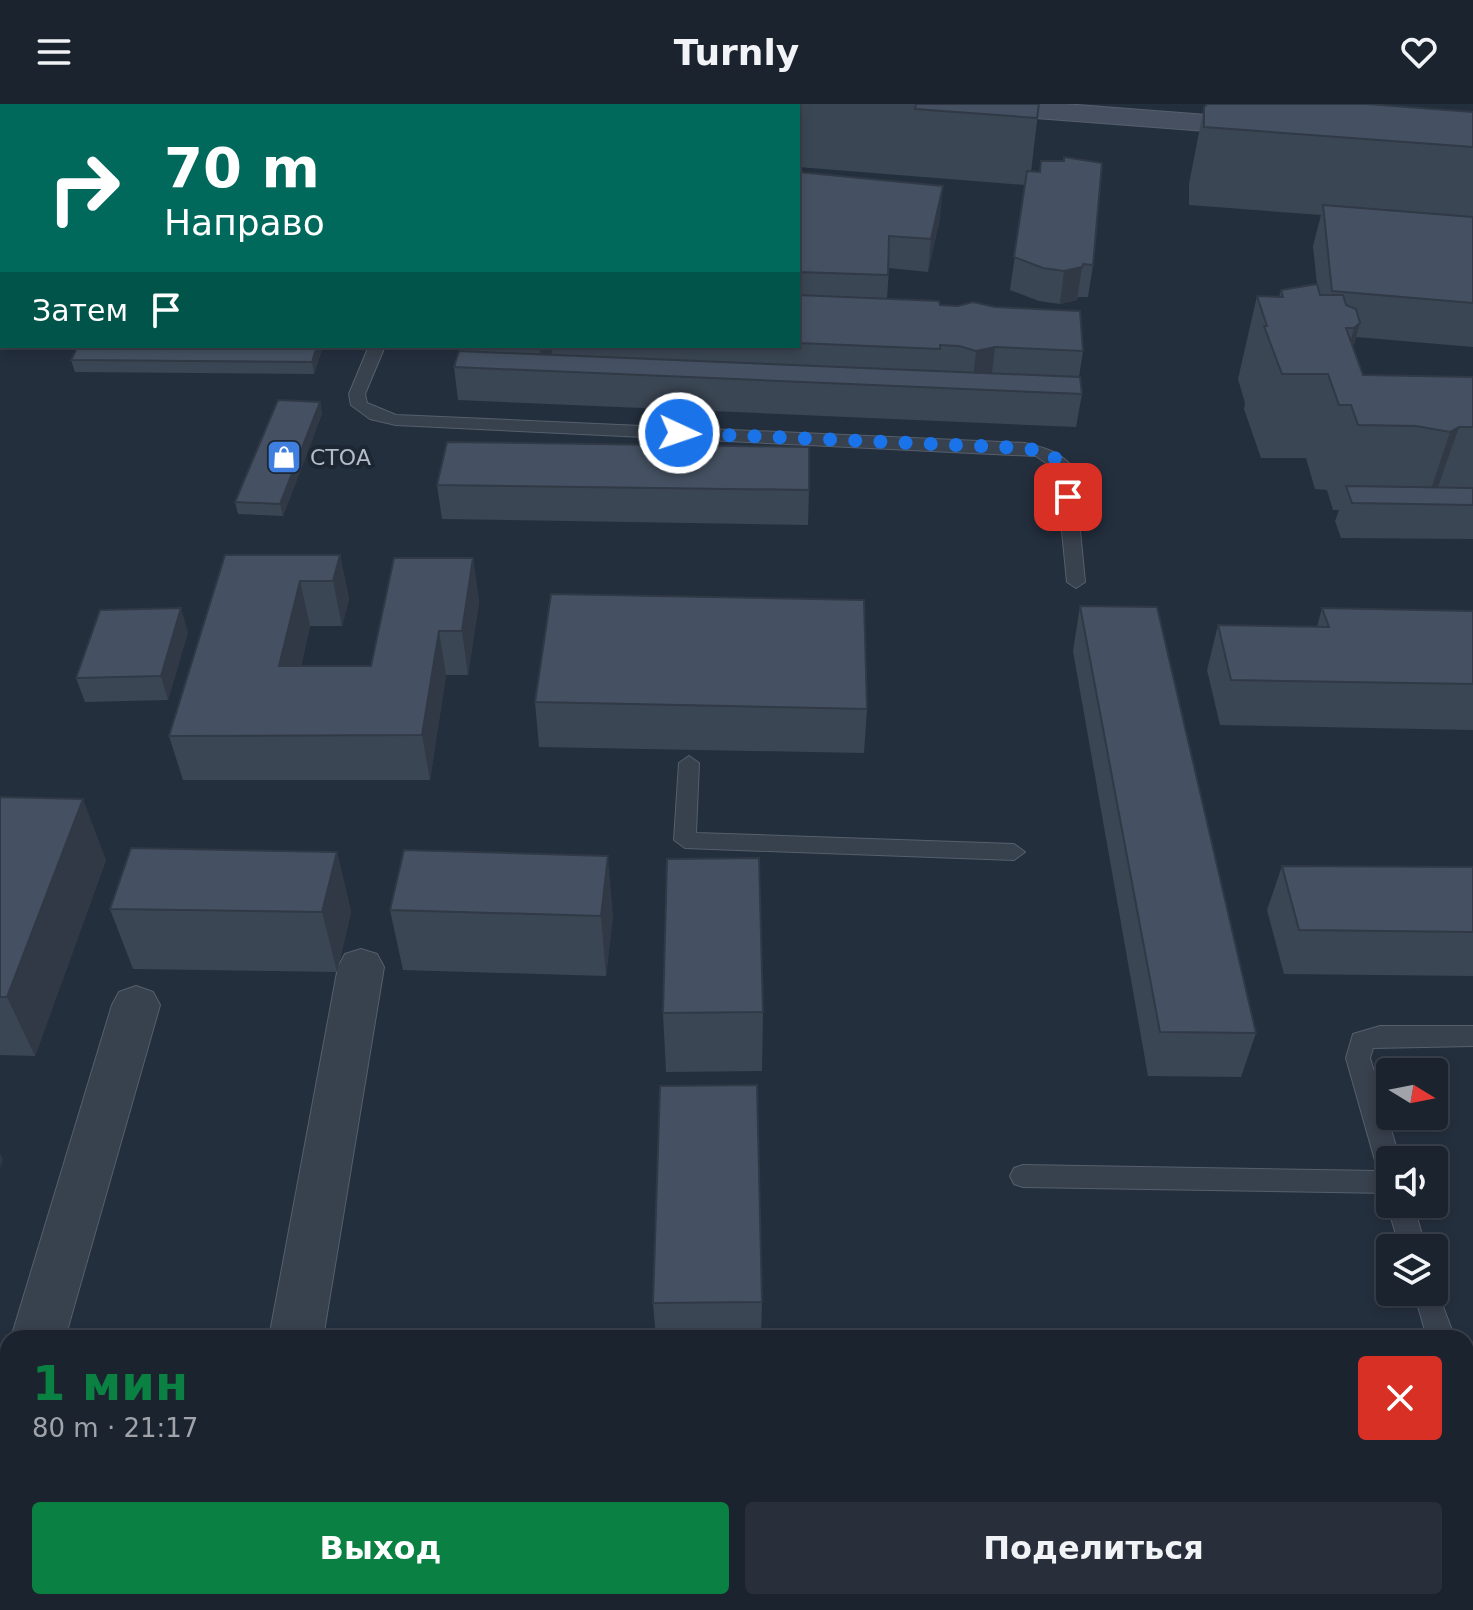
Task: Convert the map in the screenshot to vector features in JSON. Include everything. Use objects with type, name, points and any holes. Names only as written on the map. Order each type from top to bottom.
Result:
[{"type":"street","points":[[958,104],[1051,108],[1285,129]]},
{"type":"street","points":[[297,1330],[361,967]]},
{"type":"street","points":[[40,1330],[136,1005]]},
{"type":"lane","points":[[376,348],[357,394],[359,405],[376,415],[396,420],[1009,447],[1047,453],[1058,459],[1065,469],[1076,582]]},
{"type":"lane","points":[[689,763],[685,840],[1014,852]]},
{"type":"lane","points":[[1383,1146],[1358,1058],[1362,1041],[1380,1036],[1473,1036]]},
{"type":"lane","points":[[1023,1176],[1376,1182]]},
{"type":"lane","points":[[1431,1306],[1439,1330]]},
{"type":"building","points":[[916,104],[1039,104],[1037,118],[915,109]]},
{"type":"building","points":[[1207,104],[1367,104],[1473,112],[1473,147],[1204,127],[1204,107]]},
{"type":"building","points":[[1064,157],[1102,163],[1093,265],[1083,264],[1082,267],[1064,271],[1043,268],[1014,257],[1027,171],[1040,172],[1041,161],[1064,161]]},
{"type":"building","points":[[800,172],[943,186],[931,239],[889,236],[888,275],[800,272]]},
{"type":"building","points":[[1323,205],[1473,217],[1473,303],[1332,291]]},
{"type":"building","points":[[1317,284],[1320,295],[1343,295],[1346,305],[1356,309],[1360,323],[1354,328],[1346,328],[1363,375],[1473,377],[1473,427],[1459,427],[1450,432],[1416,426],[1358,425],[1351,405],[1339,405],[1328,374],[1282,374],[1264,326],[1267,326],[1257,296],[1283,297],[1281,290]]},
{"type":"building","points":[[800,295],[939,301],[940,305],[958,306],[973,302],[995,307],[1080,311],[1083,351],[995,347],[976,351],[940,345],[940,349],[800,343]]},
{"type":"building","points":[[77,348],[316,348],[312,362],[71,360]]},
{"type":"building","points":[[459,351],[1080,377],[1082,394],[454,367]]},
{"type":"building","points":[[278,400],[320,402],[280,504],[235,502]]},
{"type":"building","points":[[447,442],[809,447],[809,490],[437,485]]},
{"type":"building","points":[[1346,486],[1473,488],[1473,505],[1352,503]]},
{"type":"building","points":[[225,555],[340,555],[333,581],[300,581],[279,666],[371,666],[394,558],[473,558],[462,631],[439,631],[422,735],[169,736]]},
{"type":"building","points":[[551,594],[864,600],[867,709],[535,702]]},
{"type":"building","points":[[1080,606],[1157,607],[1256,1033],[1160,1032]]},
{"type":"building","points":[[181,608],[161,676],[76,678],[100,610]]},
{"type":"building","points":[[1322,608],[1473,611],[1473,684],[1231,680],[1218,625],[1329,627]]},
{"type":"building","points":[[0,797],[83,799],[7,997],[0,997]]},
{"type":"building","points":[[131,848],[337,852],[322,912],[110,909]]},
{"type":"building","points":[[404,850],[608,856],[601,916],[390,910]]},
{"type":"building","points":[[759,858],[763,1012],[663,1013],[667,859]]},
{"type":"building","points":[[1282,866],[1473,867],[1473,932],[1299,930]]},
{"type":"building","points":[[757,1085],[762,1302],[653,1303],[660,1086]]},
{"type":"place","name":"СТОА","points":[[284,457]]},
{"type":"route","points":[[679,433],[1025,448],[1058,459],[1065,469],[1068,497]]}]
